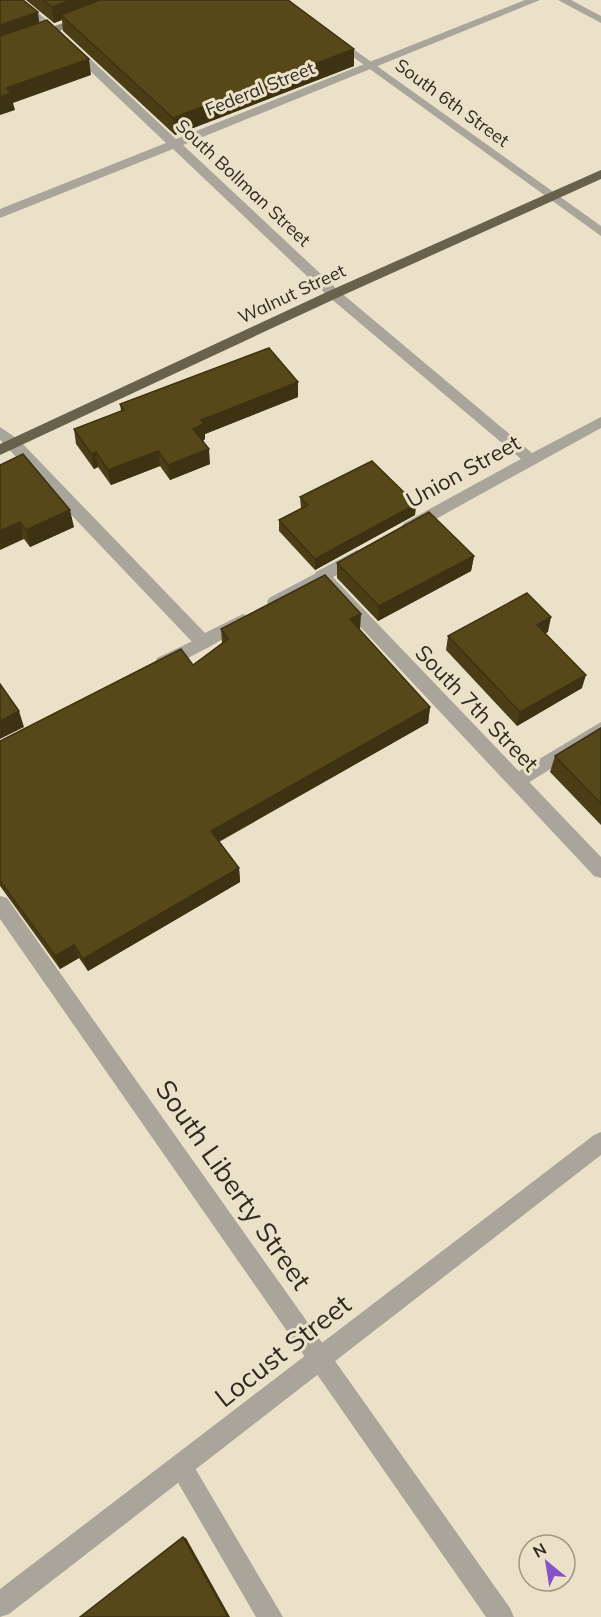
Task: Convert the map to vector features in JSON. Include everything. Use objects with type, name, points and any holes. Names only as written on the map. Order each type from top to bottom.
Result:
[{"type":"highway","name":"Walnut Street","points":[[7,447],[334,294],[552,198],[601,174]]},
{"type":"street","name":"South Bollman Street","points":[[15,0],[53,30],[334,294],[530,459]]},
{"type":"street","name":"Federal Street","points":[[0,214],[535,0]]},
{"type":"street","points":[[563,0],[601,20]]},
{"type":"street","points":[[0,49],[93,15]]},
{"type":"street","name":"South 6th Street","points":[[321,29],[601,232]]},
{"type":"street","name":"Union Street","points":[[394,535],[601,422]]},
{"type":"street","points":[[0,432],[7,447],[202,642]]},
{"type":"street","points":[[152,669],[374,547]]},
{"type":"street","name":"South 7th Street","points":[[322,576],[601,870]]},
{"type":"street","points":[[517,781],[601,729]]},
{"type":"street","name":"South Liberty Street","points":[[0,904],[501,1617]]},
{"type":"street","name":"Locust Street","points":[[0,1605],[601,1142]]},
{"type":"street","points":[[181,1466],[270,1617]]},
{"type":"building","points":[[0,0],[23,0],[38,12],[0,25]]},
{"type":"building","points":[[43,0],[71,0],[52,7]]},
{"type":"building","points":[[100,0],[288,0],[354,49],[173,118],[61,15]]},
{"type":"building","points":[[47,20],[89,59],[6,88],[11,93],[0,97],[0,36]]},
{"type":"building","points":[[269,348],[298,382],[201,420],[204,424],[193,429],[209,449],[168,465],[158,451],[108,470],[96,452],[91,454],[74,429],[124,410],[120,404]]},
{"type":"building","points":[[23,454],[70,510],[26,530],[20,522],[0,531],[0,465]]},
{"type":"building","points":[[372,461],[416,504],[315,559],[279,520],[308,505],[300,497]]},
{"type":"building","points":[[429,512],[474,556],[379,606],[337,563]]},
{"type":"building","points":[[325,575],[361,614],[350,619],[430,707],[211,831],[239,868],[83,959],[74,945],[55,956],[0,881],[0,741],[181,649],[193,665],[228,639],[221,629]]},
{"type":"building","points":[[527,593],[551,617],[537,625],[586,675],[520,712],[448,636]]},
{"type":"building","points":[[0,684],[19,711],[0,721]]},
{"type":"building","points":[[601,728],[601,804],[555,756]]},
{"type":"building","points":[[183,1537],[228,1617],[80,1617]]}]
